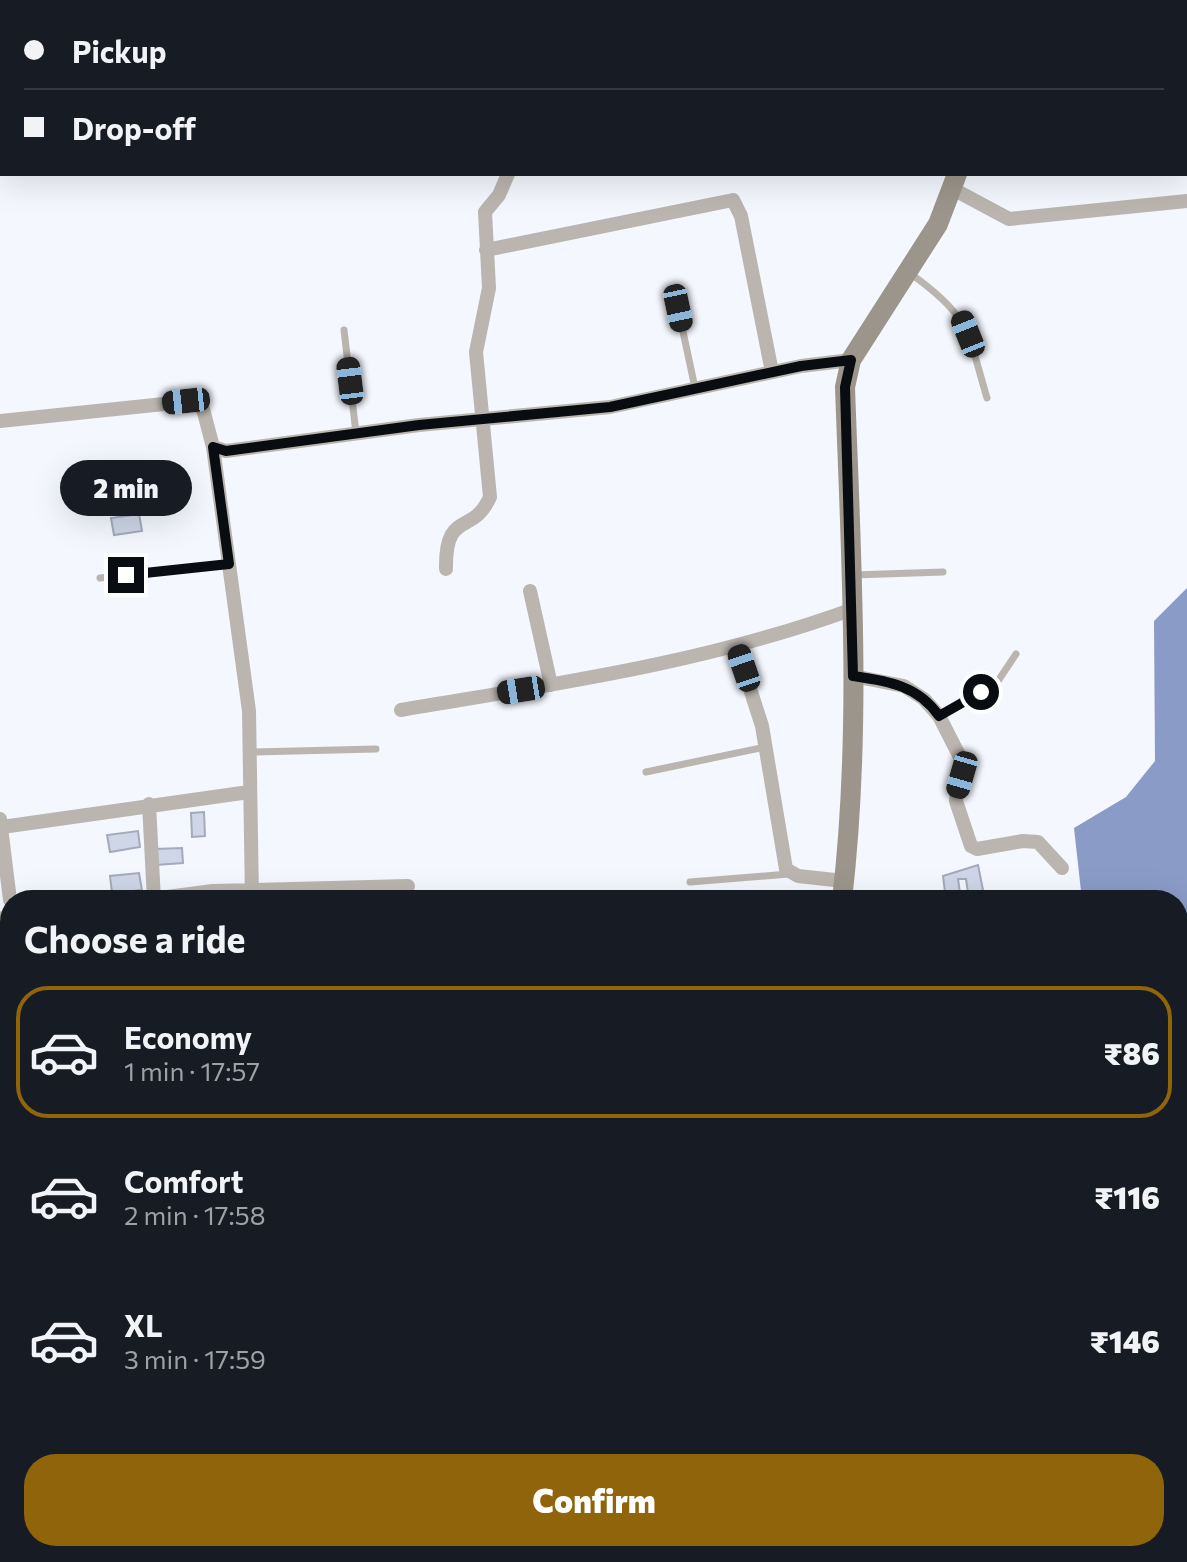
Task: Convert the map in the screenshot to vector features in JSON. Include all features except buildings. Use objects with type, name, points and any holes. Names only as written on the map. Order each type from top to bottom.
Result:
[{"type":"main road","points":[[843,890],[853,788],[853,609],[845,387],[851,360],[938,224],[955,181]]},
{"type":"street","points":[[446,569],[446,546],[451,532],[481,512],[490,497],[476,352],[489,288],[485,212],[499,195],[507,176]]},
{"type":"street","points":[[955,181],[1009,219],[1187,201]]},
{"type":"street","points":[[486,250],[733,200],[741,216],[772,372]]},
{"type":"street","points":[[213,447],[226,451],[356,433],[610,407],[772,372],[851,360]]},
{"type":"street","points":[[0,421],[193,401],[203,409],[213,447],[247,686],[252,890]]},
{"type":"street","points":[[530,591],[551,685]]},
{"type":"street","points":[[401,710],[551,685],[737,648],[853,609]]},
{"type":"street","points":[[737,648],[767,747],[783,860],[791,874],[840,890]]},
{"type":"street","points":[[853,676],[904,686],[924,699],[939,716],[962,761],[956,801],[971,846],[977,849],[1023,841],[1038,842],[1062,868]]},
{"type":"street","points":[[9,890],[1,823],[249,792]]},
{"type":"street","points":[[149,804],[153,890]]},
{"type":"street","points":[[346,890],[408,886]]},
{"type":"lane","points":[[909,273],[952,305],[962,319],[987,398]]},
{"type":"lane","points":[[678,308],[695,390]]},
{"type":"lane","points":[[344,330],[356,433]]},
{"type":"lane","points":[[100,578],[229,564]]},
{"type":"lane","points":[[851,575],[943,572]]},
{"type":"lane","points":[[939,716],[996,684],[1016,654]]},
{"type":"lane","points":[[646,772],[767,747]]},
{"type":"lane","points":[[250,752],[376,749]]},
{"type":"lane","points":[[690,882],[791,874]]},
{"type":"water","points":[[1187,588],[1187,890],[1081,890],[1074,828],[1126,797],[1155,761],[1154,621]]},
{"type":"route","points":[[126,575],[229,564],[213,447],[226,451],[419,425],[610,407],[825,361],[851,360],[845,387],[853,676],[904,686],[924,699],[939,716],[981,692]]}]
